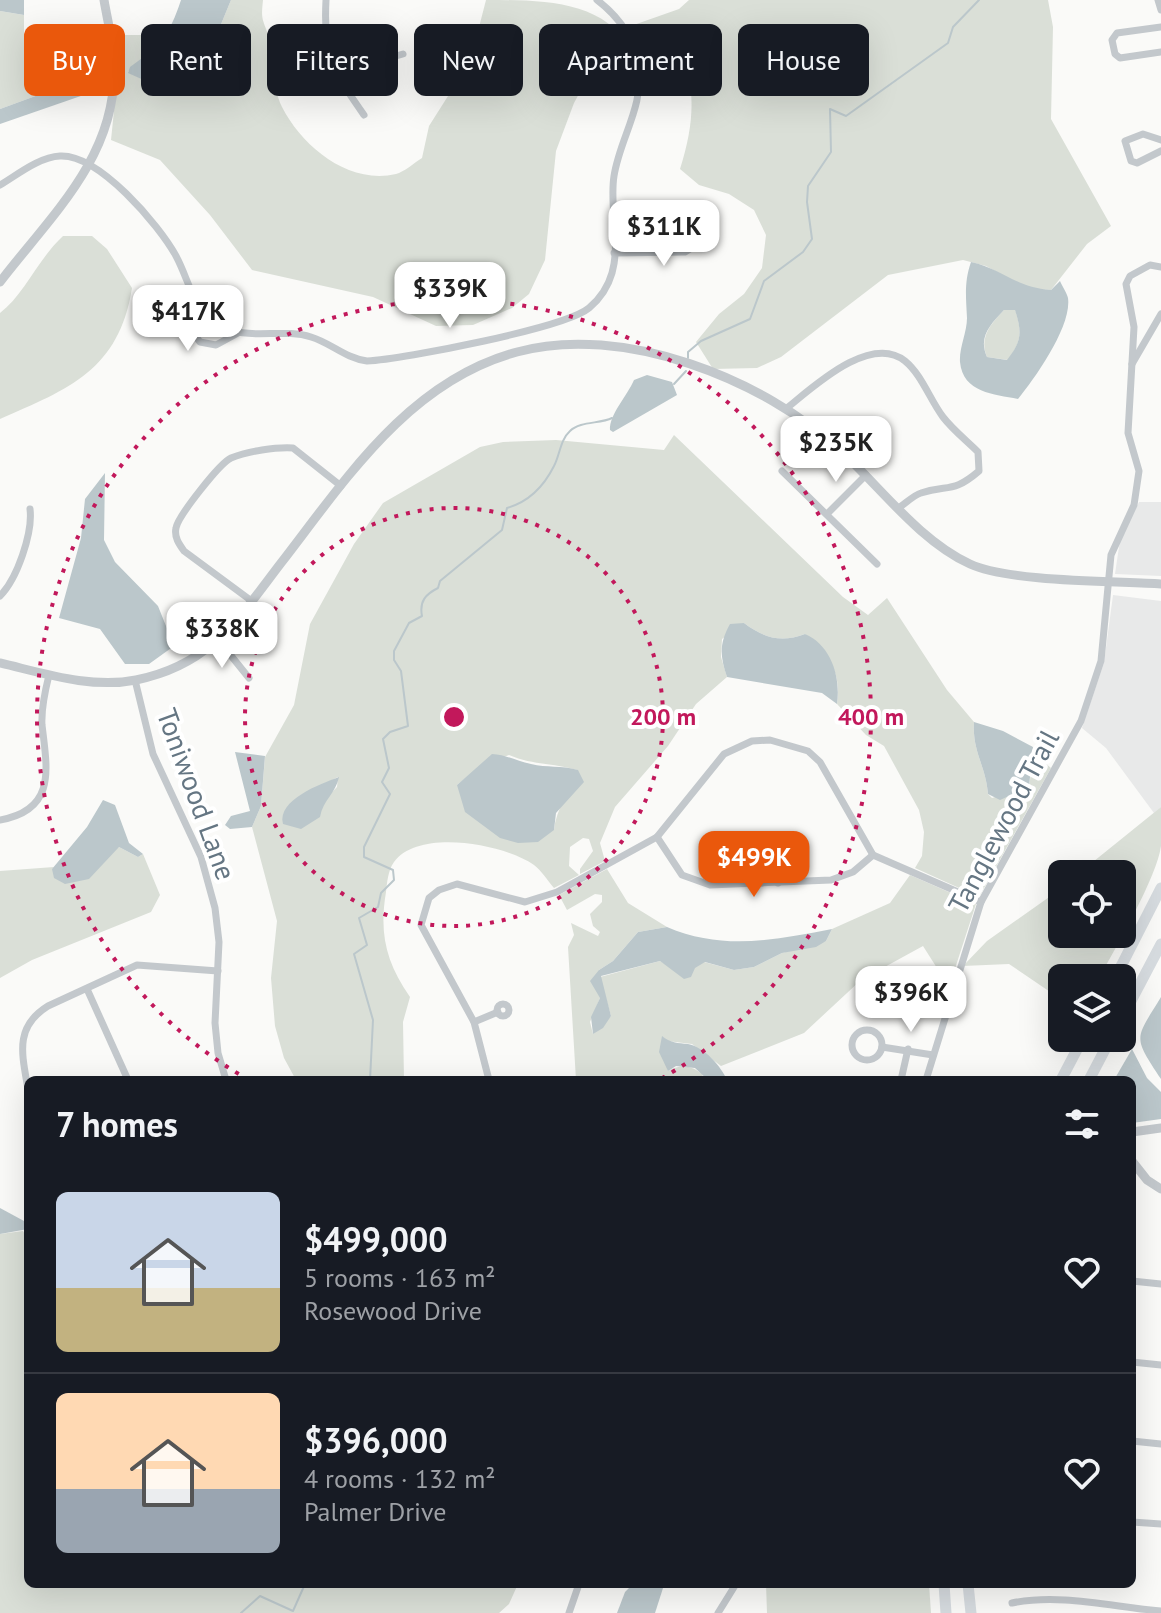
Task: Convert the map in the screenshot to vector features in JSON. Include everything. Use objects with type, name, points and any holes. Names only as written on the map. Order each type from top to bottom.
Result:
[{"type":"main road","points":[[1122,964],[1161,888]]},
{"type":"main road","points":[[1136,991],[1161,944]]},
{"type":"main road","points":[[1063,1076],[1076,1052]]},
{"type":"main road","points":[[1091,1076],[1104,1052]]},
{"type":"main road","points":[[944,1588],[946,1613]]},
{"type":"main road","points":[[968,1588],[971,1613]]},
{"type":"street","points":[[0,282],[90,166],[108,126],[113,99],[114,61],[104,0]]},
{"type":"street","points":[[325,24],[326,0]]},
{"type":"street","points":[[0,185],[53,157],[67,156],[90,166],[140,208],[167,241],[194,300],[215,323],[238,333],[311,337],[367,361],[566,321],[587,310],[604,291],[614,253],[614,174],[636,111],[640,80],[630,39],[618,20],[597,0]]},
{"type":"street","points":[[1158,0],[1161,10]]},
{"type":"street","points":[[1161,27],[1117,33],[1112,40],[1115,54],[1120,58],[1161,52]]},
{"type":"street","points":[[398,55],[403,54]]},
{"type":"street","points":[[351,96],[364,115]]},
{"type":"street","points":[[1161,140],[1143,134],[1125,141],[1131,161],[1137,163],[1161,151]]},
{"type":"street","points":[[614,253],[685,252],[698,244]]},
{"type":"street","name":"Tanglewood Trail","points":[[927,1076],[981,902],[1081,721],[1101,661],[1107,581],[1116,539],[1134,505],[1138,489],[1137,457],[1128,433],[1132,309],[1126,284],[1130,276],[1150,265],[1161,267]]},
{"type":"street","points":[[194,300],[189,328],[200,342],[216,345],[238,333]]},
{"type":"street","points":[[1132,365],[1161,314]]},
{"type":"street","points":[[0,663],[95,682],[135,680],[178,666],[220,642],[341,486],[412,407],[442,384],[516,352],[551,345],[591,344],[642,352],[737,382],[787,408],[952,554],[985,569],[1161,584]]},
{"type":"street","points":[[787,408],[834,370],[856,359],[881,354],[905,361],[943,418],[978,452],[979,471],[964,484],[943,491],[919,493],[900,507]]},
{"type":"street","points":[[253,602],[184,551],[177,542],[176,528],[183,515],[230,459],[283,447],[293,448],[341,486]]},
{"type":"street","points":[[782,471],[877,564]]},
{"type":"street","points":[[827,514],[866,475]]},
{"type":"street","points":[[0,596],[8,588],[22,551],[32,522],[30,509]]},
{"type":"street","points":[[220,642],[249,678]]},
{"type":"street","points":[[0,820],[28,810],[44,789],[49,766],[43,711],[49,675]]},
{"type":"street","name":"Toniwood Lane","points":[[135,680],[153,754],[201,857],[215,908],[218,971],[215,1023],[218,1053],[225,1076]]},
{"type":"street","points":[[488,1076],[474,1022],[425,939],[421,925],[429,898],[439,890],[457,884],[509,900],[541,899],[657,837],[724,754],[752,741],[770,740],[808,751],[820,762],[873,855],[981,902]]},
{"type":"street","points":[[657,837],[671,863],[691,881],[710,885],[841,878],[873,855]]},
{"type":"street","points":[[762,883],[763,855],[768,852],[776,859],[778,883]]},
{"type":"street","points":[[26,1076],[21,1049],[28,1023],[48,1006],[137,965],[218,971]]},
{"type":"street","points":[[87,989],[126,1076]]},
{"type":"street","points":[[474,1022],[498,1012]]},
{"type":"street","points":[[873,1031],[880,1037],[882,1047],[878,1056],[864,1059],[853,1050],[853,1040],[859,1032],[873,1031]]},
{"type":"street","points":[[882,1047],[933,1055]]},
{"type":"street","points":[[902,1076],[908,1049]]},
{"type":"street","points":[[1136,1131],[1161,1128]]},
{"type":"street","points":[[1136,1166],[1147,1180],[1161,1189]]},
{"type":"street","points":[[1136,1281],[1161,1284]]},
{"type":"street","points":[[1136,1362],[1161,1365]]},
{"type":"street","points":[[1136,1441],[1161,1444]]},
{"type":"street","points":[[1136,1522],[1161,1524]]},
{"type":"street","points":[[569,1613],[578,1588]]},
{"type":"street","points":[[718,1613],[734,1588]]},
{"type":"street","points":[[1012,1603],[1032,1599],[1113,1610],[1161,1611]]},
{"type":"shaded area","points":[[0,0],[24,0],[24,15],[0,11]]},
{"type":"shaded area","points":[[181,0],[231,0],[221,24],[172,23]]},
{"type":"shaded area","points":[[231,0],[263,0],[262,18],[267,31],[267,96],[279,96],[291,122],[328,159],[361,174],[378,176],[399,173],[422,158],[429,126],[448,96],[523,96],[523,24],[480,24],[486,0],[569,6],[588,12],[608,24],[539,24],[539,96],[578,96],[556,151],[545,260],[529,294],[512,308],[473,325],[436,326],[373,297],[252,270],[210,215],[160,160],[111,140],[116,96],[125,96],[125,35],[141,35],[141,60],[128,72],[141,78],[141,96],[251,96],[251,24],[221,24]]},
{"type":"shaded area","points":[[689,0],[1048,0],[1053,27],[1051,119],[1111,226],[1087,244],[1051,290],[1027,289],[986,266],[963,260],[888,275],[781,357],[757,368],[713,369],[696,342],[719,314],[744,294],[762,268],[766,235],[754,210],[729,194],[699,185],[680,169],[688,140],[691,96],[722,96],[722,24],[636,24],[679,9]]},
{"type":"shaded area","points":[[0,11],[24,15],[24,96],[35,96],[0,109]]},
{"type":"shaded area","points":[[141,58],[141,79],[128,73],[130,67]]},
{"type":"shaded area","points":[[35,96],[81,96],[0,124],[0,109]]},
{"type":"shaded area","points":[[63,236],[92,236],[107,249],[132,288],[125,316],[116,339],[103,358],[87,373],[69,386],[0,419],[0,313]]},
{"type":"shaded area","points":[[971,262],[1039,289],[1051,290],[1060,281],[1067,296],[1068,310],[1058,337],[1018,399],[981,390],[973,386],[962,372],[960,357],[967,323]],"holes":[[[1004,310],[1015,310],[1020,330],[1016,347],[1007,360],[987,357],[984,343],[990,326]]]},
{"type":"shaded area","points":[[1015,309],[1019,336],[1013,353],[1008,360],[987,357],[984,343],[990,326],[1004,310]]},
{"type":"shaded area","points":[[647,375],[672,382],[677,395],[613,432],[610,430],[612,418],[634,380]]},
{"type":"shaded area","points":[[674,435],[843,597],[868,615],[887,598],[947,690],[974,722],[977,751],[988,794],[992,798],[1029,787],[1033,758],[1037,756],[1051,768],[979,897],[915,868],[922,856],[924,832],[919,810],[884,746],[866,735],[837,704],[837,682],[832,664],[805,634],[773,638],[744,623],[722,639],[721,657],[727,677],[696,704],[668,746],[615,807],[600,843],[605,861],[580,874],[580,869],[593,851],[589,839],[583,838],[570,847],[569,866],[579,875],[554,888],[534,865],[520,857],[483,846],[441,842],[422,845],[394,862],[387,881],[383,921],[390,959],[410,997],[403,1022],[404,1076],[294,1076],[284,1058],[275,1026],[271,978],[277,921],[252,827],[261,806],[265,757],[294,705],[310,624],[354,544],[383,503],[480,447],[503,442],[556,440],[664,450]],"holes":[[[509,755],[577,770],[557,815],[554,830],[457,785],[480,766]],[[338,777],[337,787],[322,802],[307,793]]]},
{"type":"shaded area","points":[[105,473],[104,540],[115,562],[158,606],[174,646],[149,664],[125,664],[100,629],[59,618],[81,538],[85,499]]},
{"type":"shaded area","points":[[1139,502],[1161,502],[1161,576],[1115,574],[1120,540]]},
{"type":"shaded area","points":[[1113,595],[1161,601],[1161,807],[1154,813],[1106,748],[1082,728],[1104,663]]},
{"type":"shaded area","points":[[744,623],[773,638],[805,634],[814,639],[832,663],[837,683],[837,704],[822,693],[727,677],[722,644],[730,624]]},
{"type":"shaded area","points":[[974,722],[1003,731],[1033,747],[1029,787],[1000,800],[988,794],[975,742]]},
{"type":"shaded area","points":[[235,752],[265,756],[261,806],[252,827],[230,829],[225,825],[231,816],[250,811]]},
{"type":"shaded area","points":[[492,754],[526,763],[578,770],[584,782],[556,813],[554,830],[538,842],[518,843],[500,838],[465,812],[457,785]]},
{"type":"shaded area","points":[[339,777],[320,817],[301,829],[283,824],[283,815],[293,800]]},
{"type":"shaded area","points":[[103,800],[115,805],[129,843],[143,854],[138,857],[119,847],[89,879],[65,884],[54,878],[52,869],[87,827]]},
{"type":"shaded area","points":[[1161,807],[1158,859],[1136,910],[1136,860],[1095,860]]},
{"type":"shaded area","points":[[119,847],[138,857],[143,854],[160,895],[151,912],[32,960],[0,978],[0,871],[54,867],[52,869]]},
{"type":"shaded area","points":[[607,869],[628,903],[667,927],[638,932],[613,961],[599,970],[600,998],[590,1022],[593,1034],[611,1016],[600,977],[660,961],[682,968],[704,962],[734,970],[754,967],[782,953],[826,941],[832,929],[890,903],[910,875],[976,904],[949,987],[923,946],[861,980],[804,1033],[721,1066],[692,1044],[667,1041],[663,1037],[668,1071],[690,1067],[702,1076],[576,1076],[568,947],[574,935],[571,923],[598,936],[600,932],[593,926],[590,914],[602,902],[602,895],[595,894],[567,910],[559,895]]},
{"type":"shaded area","points":[[1048,898],[1048,948],[1115,948],[1107,964],[1048,964],[1048,990],[1009,964],[963,966],[987,941]]},
{"type":"shaded area","points":[[667,927],[708,939],[729,941],[770,940],[832,929],[826,941],[816,947],[782,953],[754,967],[734,970],[705,962],[695,968],[691,977],[684,979],[660,961],[601,976],[611,1016],[603,1028],[593,1034],[591,1017],[600,998],[590,981],[613,961],[638,932]]},
{"type":"shaded area","points":[[1161,997],[1161,1079],[1145,1054],[1140,1038]]},
{"type":"shaded area","points":[[662,1036],[688,1044],[706,1053],[725,1076],[704,1076],[695,1068],[676,1066],[668,1071],[659,1052]]},
{"type":"shaded area","points":[[1130,1052],[1134,1052],[1147,1078],[1161,1092],[1161,1119],[1136,1122],[1136,1076],[1116,1076]]},
{"type":"shaded area","points":[[0,1208],[24,1221],[24,1230],[0,1234]]},
{"type":"shaded area","points":[[24,1233],[24,1588],[516,1588],[509,1604],[499,1613],[0,1613],[0,1234]]},
{"type":"shaded area","points":[[629,1588],[663,1588],[655,1613],[617,1613]]},
{"type":"shaded area","points":[[766,1588],[929,1588],[931,1613],[767,1613]]},
{"type":"waterway","points":[[688,358],[688,352],[701,341],[750,319],[764,281],[803,252],[812,239],[808,186],[831,152],[830,109],[846,116],[948,43],[953,27],[979,0]]},
{"type":"waterway","points":[[674,384],[686,371]]},
{"type":"waterway","points":[[370,1076],[373,1020],[354,954],[367,945],[359,918],[378,907],[381,893],[394,880],[393,870],[364,857],[364,847],[390,794],[382,782],[389,768],[383,739],[390,732],[408,726],[401,671],[394,660],[394,651],[409,623],[422,616],[423,602],[438,588],[440,581],[502,530],[507,508],[535,492],[545,480],[570,431],[612,418]]},
{"type":"waterway","points":[[241,1613],[260,1596],[293,1611],[303,1588]]}]
